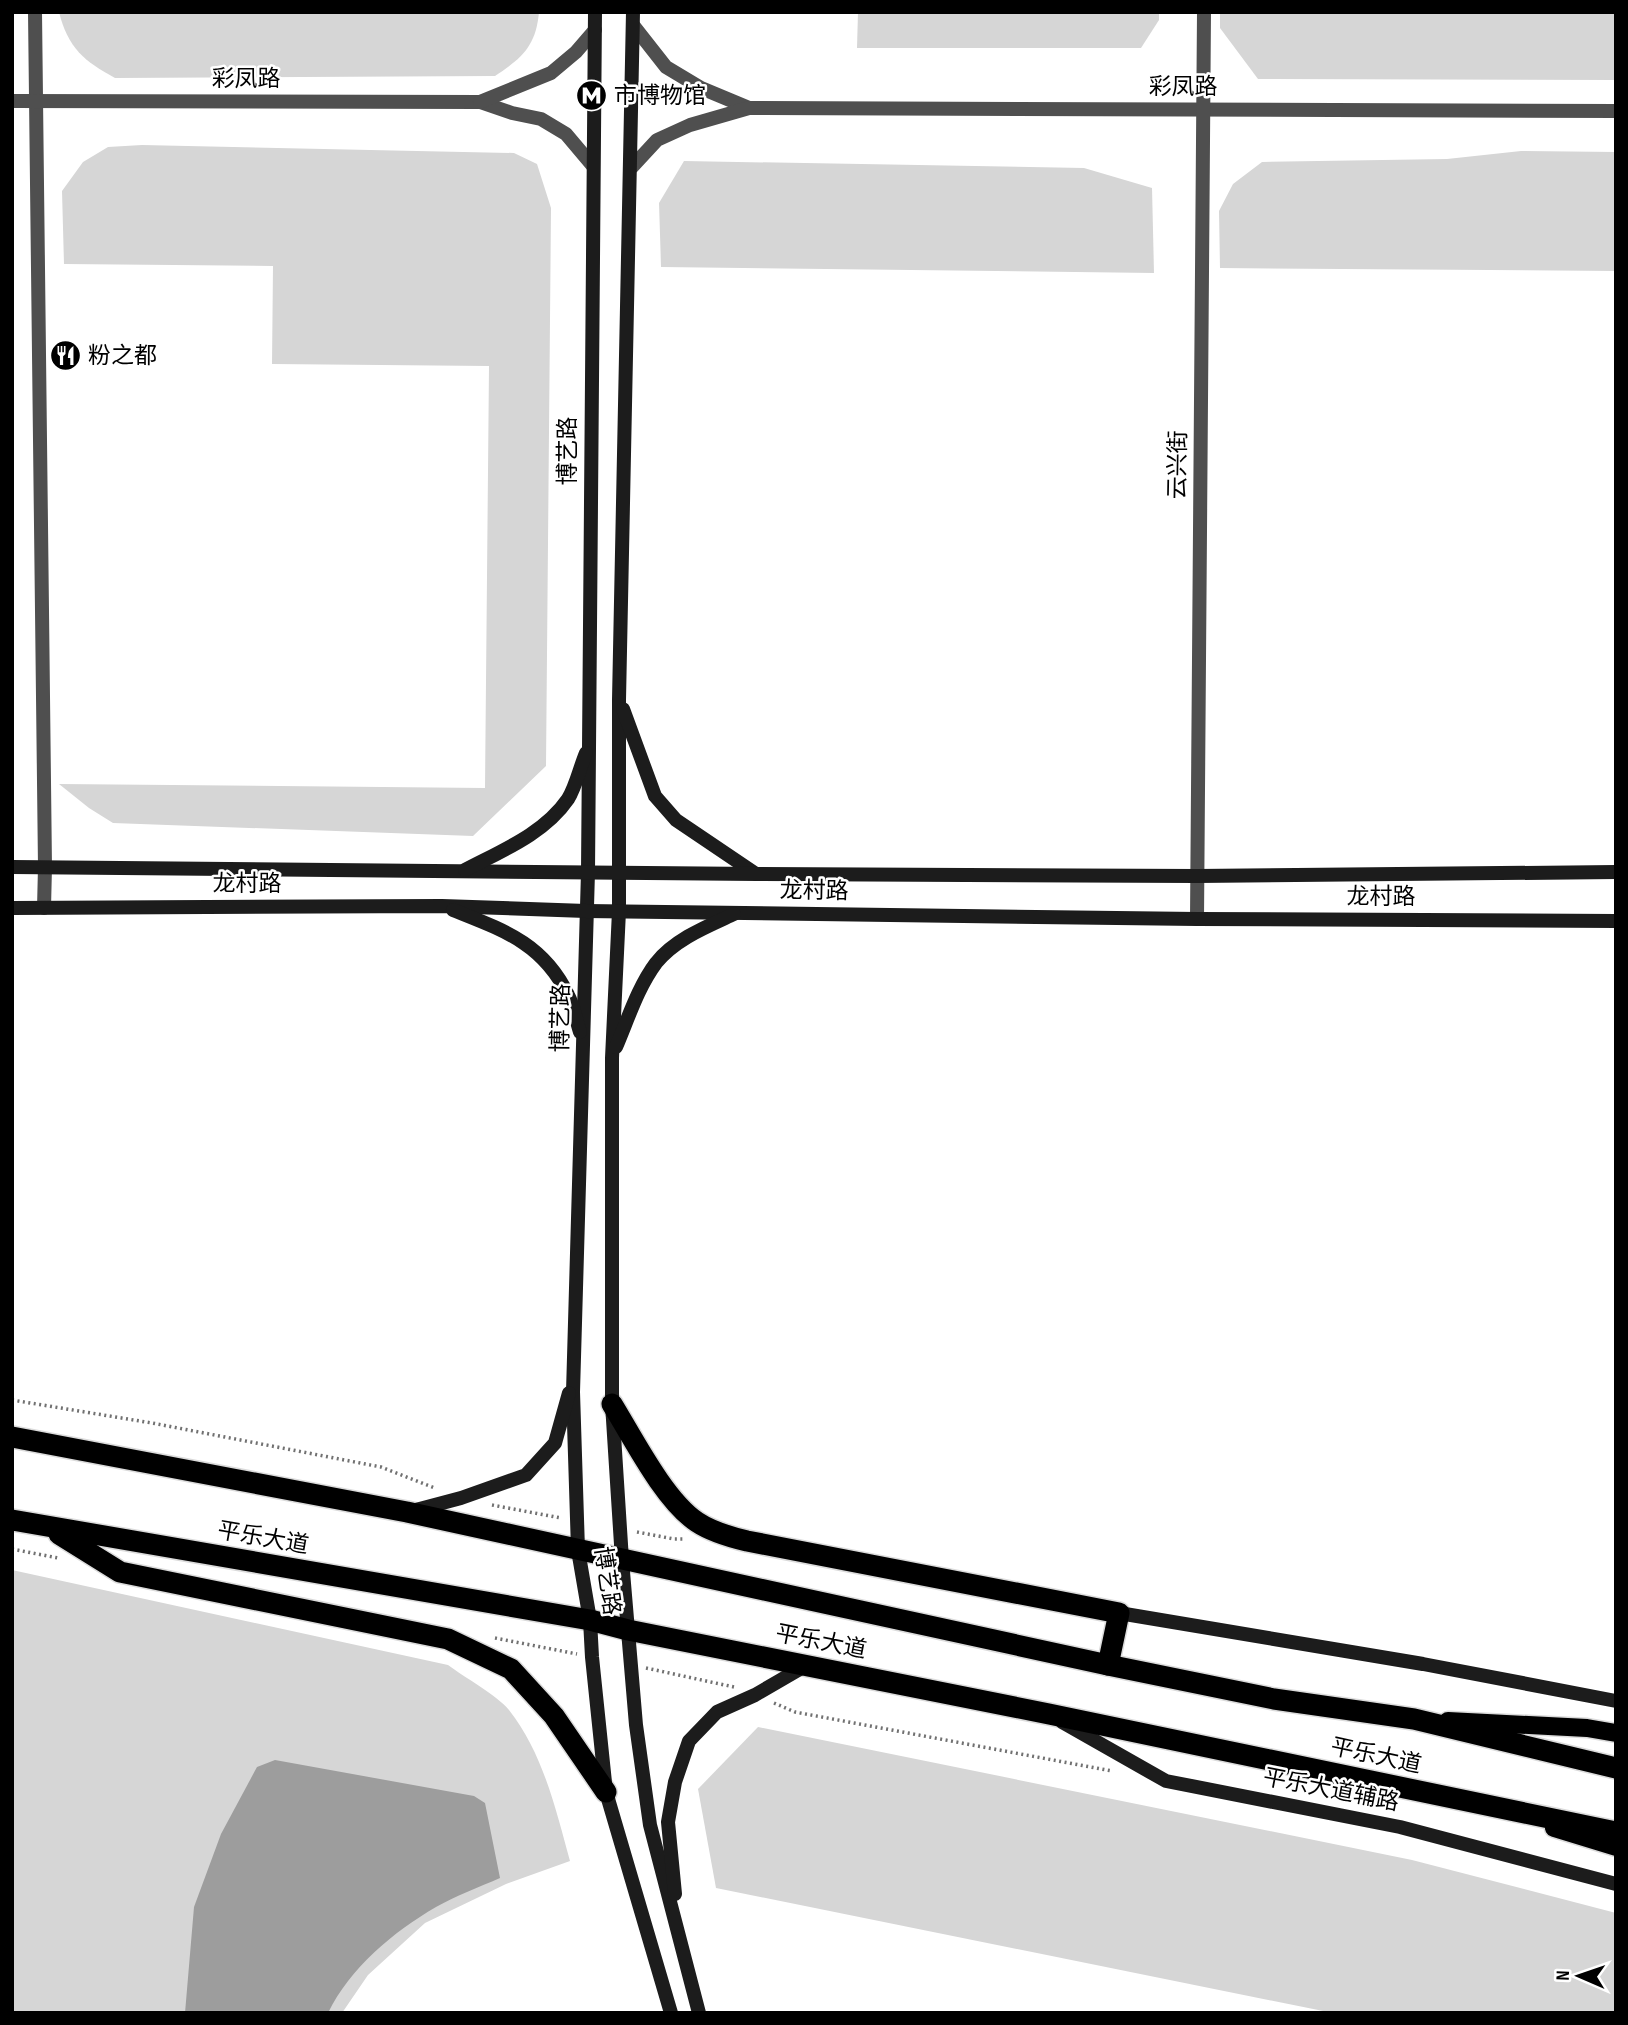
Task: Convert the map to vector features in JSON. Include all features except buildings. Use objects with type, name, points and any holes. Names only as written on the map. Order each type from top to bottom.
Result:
[{"type":"highway","points":[[612,1404],[664,1489],[696,1522],[725,1535],[1119,1613],[1108,1665]]},
{"type":"highway","points":[[12,1437],[407,1512],[1274,1699],[1414,1719],[1616,1768]]},
{"type":"highway","name":"平乐大道","points":[[12,1520],[590,1620],[628,1630],[1616,1832]]},
{"type":"highway","points":[[49,1528],[120,1572],[447,1639],[511,1669],[554,1716],[606,1792]]},
{"type":"main road","name":"博艺路","points":[[595,12],[587,872],[573,1378],[578,1549],[590,1620],[606,1792],[671,2013]]},
{"type":"main road","name":"博艺路","points":[[633,19],[619,700],[619,911],[612,1058],[612,1404],[636,1725],[650,1825],[699,2013]]},
{"type":"main road","points":[[619,700],[655,796],[676,820],[757,874]]},
{"type":"main road","points":[[462,871],[513,845],[547,823],[568,798],[589,745]]},
{"type":"main road","name":"龙村路","points":[[12,867],[1197,876],[1616,872]]},
{"type":"main road","name":"龙村路","points":[[12,908],[442,906],[586,911],[1197,919],[1616,921]]},
{"type":"main road","points":[[442,906],[506,932],[530,946],[552,970],[569,995],[584,1043]]},
{"type":"main road","points":[[612,1058],[639,993],[657,961],[689,935],[738,912]]},
{"type":"main road","points":[[407,1512],[461,1498],[526,1475],[555,1443],[573,1378]]},
{"type":"main road","points":[[1119,1613],[1423,1664],[1616,1701]]},
{"type":"main road","points":[[679,1937],[668,1822],[675,1782],[689,1741],[717,1712],[755,1695],[805,1666]]},
{"type":"main road","name":"平乐大道辅路","points":[[1049,1714],[1166,1781],[1400,1827],[1616,1884]]},
{"type":"main road","points":[[1414,1719],[1587,1728],[1616,1733]]},
{"type":"main road","points":[[1480,1805],[1616,1847]]},
{"type":"street","points":[[35,12],[44,908]]},
{"type":"street","name":"云兴街","points":[[1197,919],[1204,12]]},
{"type":"street","name":"彩凤路","points":[[633,19],[666,67],[701,88],[749,108]]},
{"type":"street","points":[[481,102],[551,74],[576,52],[594,30]]},
{"type":"street","name":"彩凤路","points":[[12,101],[481,102]]},
{"type":"street","points":[[481,102],[512,113],[541,119],[566,134],[593,166]]},
{"type":"street","name":"彩凤路","points":[[632,167],[657,140],[690,125],[749,108],[1616,111]]},
{"type":"path","points":[[12,1400],[152,1423],[381,1467],[461,1498],[579,1521]]},
{"type":"path","points":[[622,1528],[674,1539],[687,1538]]},
{"type":"path","points":[[488,1638],[501,1638],[592,1657]]},
{"type":"path","points":[[631,1665],[731,1685],[795,1712],[1111,1770]]},
{"type":"shaded area","points":[[59,12],[539,12],[535,34],[526,50],[495,76],[115,78],[94,66],[72,44]]},
{"type":"shaded area","points":[[858,12],[1159,12],[1159,20],[1141,48],[857,48]]},
{"type":"shaded area","points":[[1220,12],[1616,12],[1616,80],[1258,79],[1220,28]]},
{"type":"shaded area","points":[[142,145],[514,153],[537,164],[551,208],[546,766],[473,836],[113,823],[59,784],[485,788],[489,366],[272,364],[273,266],[64,264],[62,191],[83,162],[108,147]]},
{"type":"shaded area","points":[[1521,151],[1616,152],[1616,271],[1220,268],[1219,211],[1233,184],[1262,162],[1447,159]]},
{"type":"shaded area","points":[[684,161],[1084,168],[1152,188],[1154,273],[661,267],[659,203]]},
{"type":"shaded area","points":[[12,1570],[448,1665],[497,1699],[521,1727],[547,1782],[570,1861],[506,1884],[425,1923],[368,1975],[342,2013],[12,2013]]},
{"type":"shaded area","points":[[758,1727],[1412,1860],[1616,1913],[1616,2013],[1333,2013],[716,1888],[698,1789]]},
{"type":"shaded area","points":[[275,1760],[474,1796],[485,1803],[500,1878],[436,1907],[404,1928],[361,1966],[328,2013],[185,2013],[194,1907],[221,1834],[257,1767]]},
{"type":"place","name":"市博物馆","points":[[591,96]]},
{"type":"place","name":"粉之都","points":[[65,356]]}]
